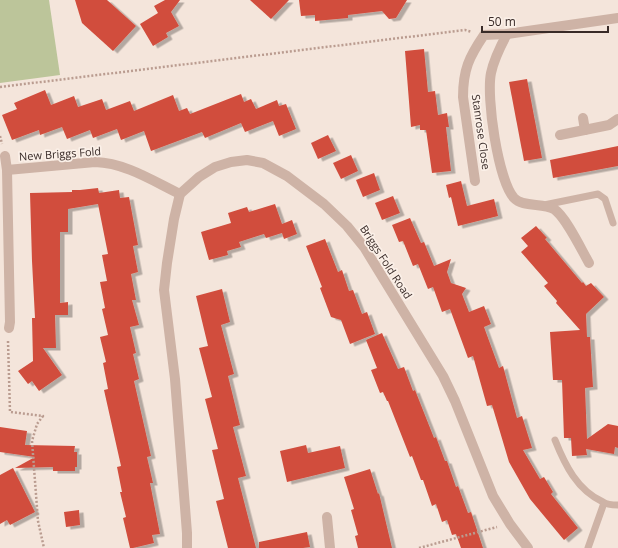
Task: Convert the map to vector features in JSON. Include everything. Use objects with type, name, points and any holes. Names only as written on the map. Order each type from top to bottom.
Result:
[{"type":"street","points":[[484,35],[507,34],[618,18]]},
{"type":"street","points":[[507,34],[496,56],[490,75],[490,101],[496,146],[508,189],[514,199],[527,204],[543,205],[554,210],[563,217],[589,263]]},
{"type":"street","name":"Stanrose Close","points":[[475,181],[463,88],[465,73],[471,55],[484,35]]},
{"type":"street","points":[[582,118],[585,130]]},
{"type":"street","points":[[560,135],[609,125],[618,119]]},
{"type":"street","name":"New Briggs Fold","points":[[4,156],[7,170],[10,322],[8,328]]},
{"type":"street","name":"Briggs Fold Road","points":[[180,194],[199,177],[215,167],[231,162],[247,160],[263,163],[287,176],[324,204],[347,226],[364,247],[443,376],[455,401],[493,496],[510,524],[528,548]]},
{"type":"street","name":"New Briggs Fold","points":[[7,170],[107,162],[126,168],[180,194]]},
{"type":"street","points":[[180,194],[174,219],[164,290],[175,379],[187,548]]},
{"type":"street","points":[[327,517],[330,548]]},
{"type":"lane","points":[[543,205],[598,194],[605,200],[613,223]]},
{"type":"lane","points":[[555,440],[569,471],[578,482],[590,494],[604,503],[618,505]]},
{"type":"lane","points":[[588,548],[604,503]]},
{"type":"path","points":[[0,87],[465,30],[484,35]]},
{"type":"path","points":[[8,328],[10,412],[43,416],[37,424],[32,440],[38,521],[44,548]]},
{"type":"path","points":[[419,548],[510,524]]},
{"type":"green space","points":[[0,0],[49,0],[60,75],[0,83]]},
{"type":"building","points":[[75,0],[107,0],[136,26],[113,51],[82,23]]},
{"type":"building","points":[[165,0],[180,0],[171,12],[179,26],[166,33],[168,37],[153,46],[140,24],[158,13],[154,6]]},
{"type":"building","points":[[250,0],[289,0],[271,19]]},
{"type":"building","points":[[299,0],[407,0],[396,18],[389,19],[382,11],[348,15],[348,18],[315,21],[315,15],[301,16]]},
{"type":"building","points":[[424,49],[428,92],[435,91],[438,115],[447,113],[449,127],[446,127],[451,171],[432,173],[426,130],[420,130],[420,125],[411,127],[405,51]]},
{"type":"building","points":[[527,79],[542,158],[524,161],[509,82]]},
{"type":"building","points":[[45,90],[51,105],[74,96],[78,107],[102,99],[106,110],[130,101],[134,111],[173,95],[179,111],[187,108],[190,114],[241,94],[244,102],[251,99],[256,109],[277,100],[279,106],[286,104],[296,129],[279,136],[273,121],[245,132],[241,123],[205,138],[202,132],[151,151],[144,131],[121,140],[117,129],[93,138],[90,130],[67,139],[62,127],[40,135],[39,130],[12,140],[2,115],[17,109],[14,103]]},
{"type":"building","points":[[328,135],[336,151],[318,159],[311,143]]},
{"type":"building","points":[[618,146],[618,166],[553,178],[550,160]]},
{"type":"building","points":[[351,155],[358,171],[341,179],[333,163]]},
{"type":"building","points":[[374,173],[380,190],[363,197],[356,180]]},
{"type":"building","points":[[461,181],[467,206],[494,199],[498,216],[458,226],[451,197],[449,198],[446,185]]},
{"type":"building","points":[[98,188],[99,193],[119,190],[120,198],[129,197],[138,245],[133,246],[138,272],[131,274],[136,300],[132,300],[139,325],[130,327],[136,353],[133,354],[139,379],[134,381],[151,456],[147,457],[153,483],[150,483],[160,534],[152,535],[154,543],[133,548],[130,548],[123,518],[126,517],[120,492],[122,492],[117,467],[121,466],[104,390],[108,389],[103,363],[106,362],[100,337],[108,335],[102,309],[105,308],[100,282],[107,281],[102,255],[108,254],[98,204],[68,209],[68,232],[60,232],[60,303],[68,302],[68,315],[55,315],[56,348],[43,348],[62,375],[39,391],[32,381],[28,384],[18,371],[33,361],[32,318],[35,318],[30,193],[72,192],[72,190]]},
{"type":"building","points":[[393,196],[400,213],[382,220],[375,203]]},
{"type":"building","points":[[275,204],[282,224],[292,220],[297,234],[284,239],[282,233],[266,238],[264,234],[239,242],[241,247],[227,251],[228,255],[209,260],[201,232],[231,223],[228,213],[247,207],[249,212]]},
{"type":"building","points":[[410,218],[421,243],[424,242],[434,266],[451,259],[447,272],[451,283],[466,288],[462,294],[469,312],[484,306],[491,324],[484,327],[499,368],[503,366],[517,418],[522,416],[532,448],[523,450],[540,479],[544,477],[553,492],[551,494],[578,528],[564,540],[530,499],[509,462],[492,405],[487,406],[473,356],[468,358],[450,309],[442,312],[433,287],[428,289],[418,264],[413,266],[403,241],[399,242],[392,225]]},
{"type":"building","points":[[536,226],[582,283],[583,282],[586,286],[591,283],[604,297],[586,314],[587,337],[590,337],[593,387],[585,388],[587,439],[608,424],[618,426],[618,448],[615,447],[614,454],[586,449],[587,455],[572,456],[571,438],[564,438],[562,380],[553,380],[550,332],[580,330],[556,303],[557,301],[544,286],[548,283],[521,252],[528,246],[521,238]]},
{"type":"building","points":[[325,239],[338,272],[342,270],[349,291],[353,290],[362,314],[367,312],[375,334],[350,344],[341,320],[331,317],[320,288],[322,287],[306,246]]},
{"type":"building","points":[[222,289],[230,322],[221,325],[234,374],[228,376],[240,425],[233,427],[246,476],[238,478],[256,548],[228,548],[216,501],[224,499],[212,450],[218,449],[205,399],[212,397],[199,348],[208,346],[196,296]]},
{"type":"building","points":[[382,333],[398,369],[404,367],[413,391],[415,390],[434,438],[436,437],[445,461],[447,461],[456,487],[458,486],[468,513],[471,512],[483,548],[461,548],[456,534],[452,535],[447,520],[442,522],[436,504],[432,506],[423,480],[421,480],[412,456],[410,457],[388,401],[383,392],[380,393],[371,370],[377,368],[366,340]]},
{"type":"building","points":[[0,427],[27,431],[25,445],[75,446],[74,452],[77,452],[77,467],[75,467],[75,471],[53,471],[53,467],[15,468],[35,457],[0,452]]},
{"type":"building","points":[[306,445],[308,453],[340,446],[345,468],[287,482],[280,451]]},
{"type":"building","points":[[13,468],[35,512],[10,525],[7,520],[0,524],[0,475]]},
{"type":"building","points":[[370,469],[378,494],[379,493],[392,548],[358,548],[355,536],[358,535],[351,510],[354,509],[344,477]]},
{"type":"building","points":[[79,510],[80,525],[66,527],[64,512]]},
{"type":"building","points":[[307,532],[310,547],[259,548],[259,542]]}]
